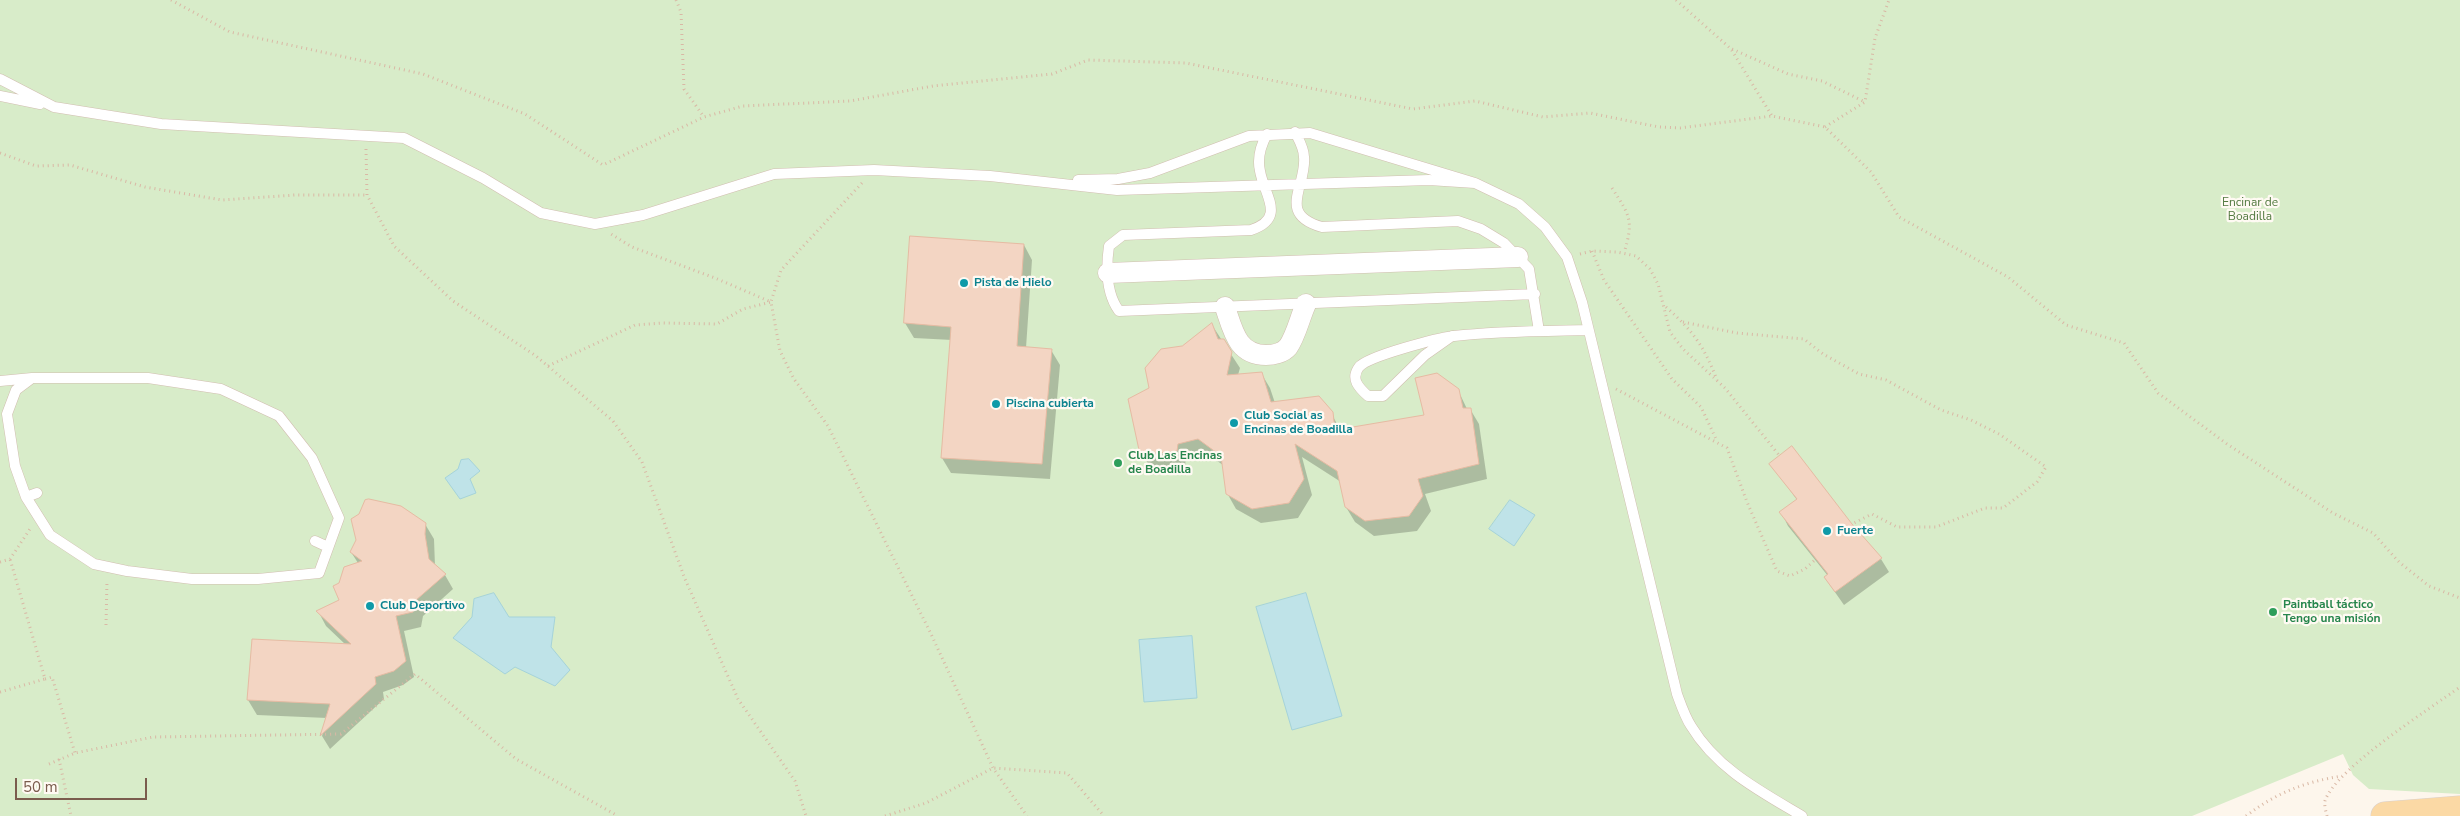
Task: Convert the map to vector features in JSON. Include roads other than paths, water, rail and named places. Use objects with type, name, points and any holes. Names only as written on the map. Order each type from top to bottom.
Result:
[{"type":"main road","points":[[2384,816],[2460,810]]},
{"type":"street","points":[[1108,273],[1518,257]]},
{"type":"street","points":[[1225,307],[1234,334],[1246,351],[1256,355],[1274,355],[1287,348],[1306,304]]},
{"type":"lane","points":[[0,79],[54,107]]},
{"type":"lane","points":[[0,96],[54,107],[161,124],[404,138],[483,178],[541,212],[595,224],[643,214],[774,174],[874,170],[990,176],[1117,190],[1429,180],[1475,183]]},
{"type":"lane","points":[[1050,182],[1118,179],[1150,173],[1249,136],[1295,132],[1310,133],[1475,183],[1520,204],[1545,227],[1567,257],[1588,330],[1677,694],[1690,725],[1708,751],[1736,777],[1802,816]]},
{"type":"lane","points":[[1295,132],[1303,149],[1304,158],[1302,176],[1298,185],[1298,205],[1301,216],[1309,223],[1322,227],[1458,221],[1481,229],[1504,243],[1529,269],[1540,332]]},
{"type":"lane","points":[[1267,134],[1260,151],[1259,160],[1261,178],[1272,210],[1268,219],[1261,226],[1251,230],[1123,235],[1109,246],[1108,273],[1110,299],[1119,311],[1534,294]]},
{"type":"lane","points":[[1452,336],[1425,355],[1384,396],[1368,396],[1357,386],[1355,376],[1360,366],[1391,351],[1452,336],[1588,330]]},
{"type":"lane","points":[[0,381],[32,378],[148,378],[221,389],[279,416],[312,458],[339,518],[319,573],[258,579],[192,579],[107,567],[94,564],[50,535],[26,497],[15,466],[4,412],[16,390],[32,378]]},
{"type":"lane","points":[[26,497],[37,493]]},
{"type":"lane","points":[[315,541],[328,547]]},
{"type":"water","points":[[469,459],[480,471],[470,479],[476,493],[460,499],[445,478],[458,469],[461,460]]},
{"type":"water","points":[[1510,500],[1535,515],[1514,546],[1489,529]]},
{"type":"water","points":[[494,593],[509,617],[555,617],[551,647],[570,670],[555,686],[515,667],[505,674],[453,638],[472,617],[474,599]]},
{"type":"water","points":[[1306,593],[1342,716],[1292,730],[1256,607]]},
{"type":"water","points":[[1192,636],[1197,698],[1144,702],[1139,640]]},
{"type":"place","name":"Pista de Hielo","points":[[964,283]]},
{"type":"place","name":"Piscina cubierta","points":[[996,404]]},
{"type":"place","name":"Club Social as Encinas de Boadilla","points":[[1234,423]]},
{"type":"place","name":"Club Las Encinas de Boadilla","points":[[1118,463]]},
{"type":"place","name":"Fuerte","points":[[1827,531]]},
{"type":"place","name":"Club Deportivo","points":[[370,606]]},
{"type":"place","name":"Paintball táctico Tengo una misión","points":[[2273,612]]},
{"type":"park label","name":"Encinar de Boadilla","points":[[2250,210]]}]
